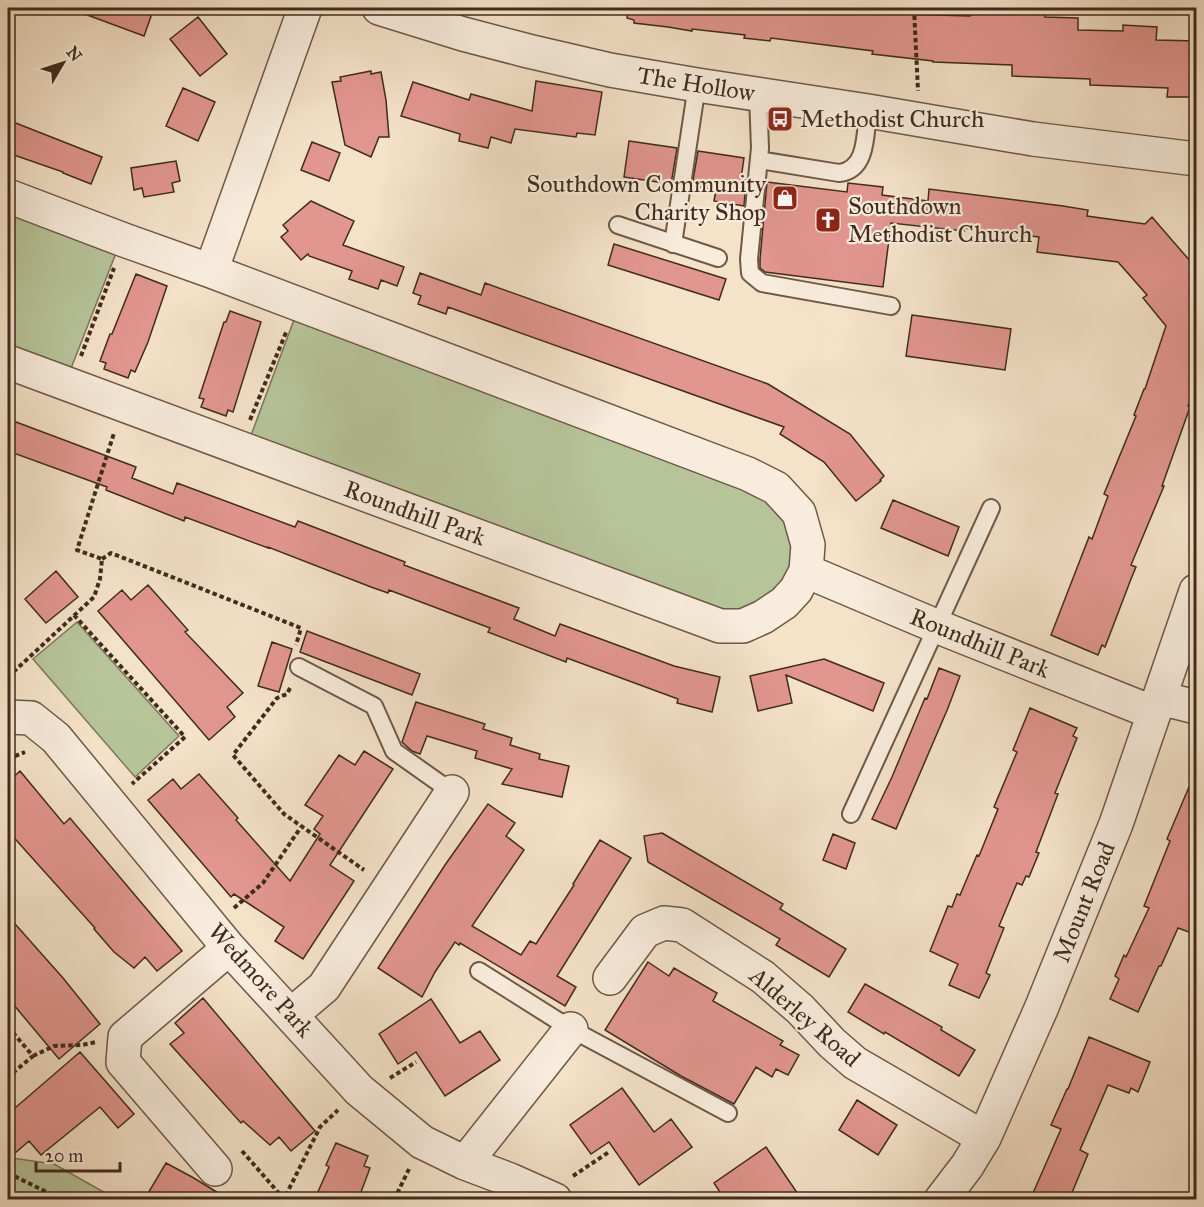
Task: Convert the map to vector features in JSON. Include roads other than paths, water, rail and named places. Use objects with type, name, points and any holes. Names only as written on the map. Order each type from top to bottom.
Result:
[{"type":"street","points":[[211,271],[305,8]]},
{"type":"street","name":"The Hollow","points":[[379,8],[463,34],[610,70],[697,86],[1193,162]]},
{"type":"street","points":[[8,196],[748,474],[777,488],[799,513],[808,545],[806,571]]},
{"type":"street","name":"Roundhill Park","points":[[8,362],[720,626],[743,626],[763,617],[784,603],[796,590],[806,571],[936,626],[1157,706],[1197,707]]},
{"type":"street","name":"Mount Road","points":[[941,1200],[967,1166],[984,1138],[1041,1009],[1116,824],[1197,591]]},
{"type":"street","name":"Wedmore Park","points":[[8,717],[31,718],[56,738],[221,937],[359,1090],[422,1142],[465,1163],[550,1198]]},
{"type":"street","points":[[291,1015],[324,987],[452,792]]},
{"type":"street","name":"Alderley Road","points":[[610,978],[645,931],[663,923],[682,926],[763,977],[800,1009],[832,1043],[855,1063],[984,1138]]},
{"type":"street","points":[[215,1169],[123,1062],[125,1037],[221,937]]},
{"type":"street","points":[[465,1163],[571,1029]]},
{"type":"lane","points":[[673,244],[697,86]]},
{"type":"lane","points":[[758,94],[760,148],[748,259],[750,273],[762,283],[891,306]]},
{"type":"lane","points":[[759,160],[839,173],[848,172],[855,167],[861,157],[868,111]]},
{"type":"lane","points":[[618,225],[718,258]]},
{"type":"lane","points":[[851,814],[991,508]]},
{"type":"lane","points":[[299,667],[374,706],[394,751],[452,792]]},
{"type":"lane","points":[[479,971],[571,1029],[728,1113]]},
{"type":"place","name":"Methodist Church","points":[[780,119]]},
{"type":"place","name":"Southdown Community Charity Shop","points":[[785,198]]},
{"type":"place","name":"Southdown Methodist Church","points":[[828,220]]}]
